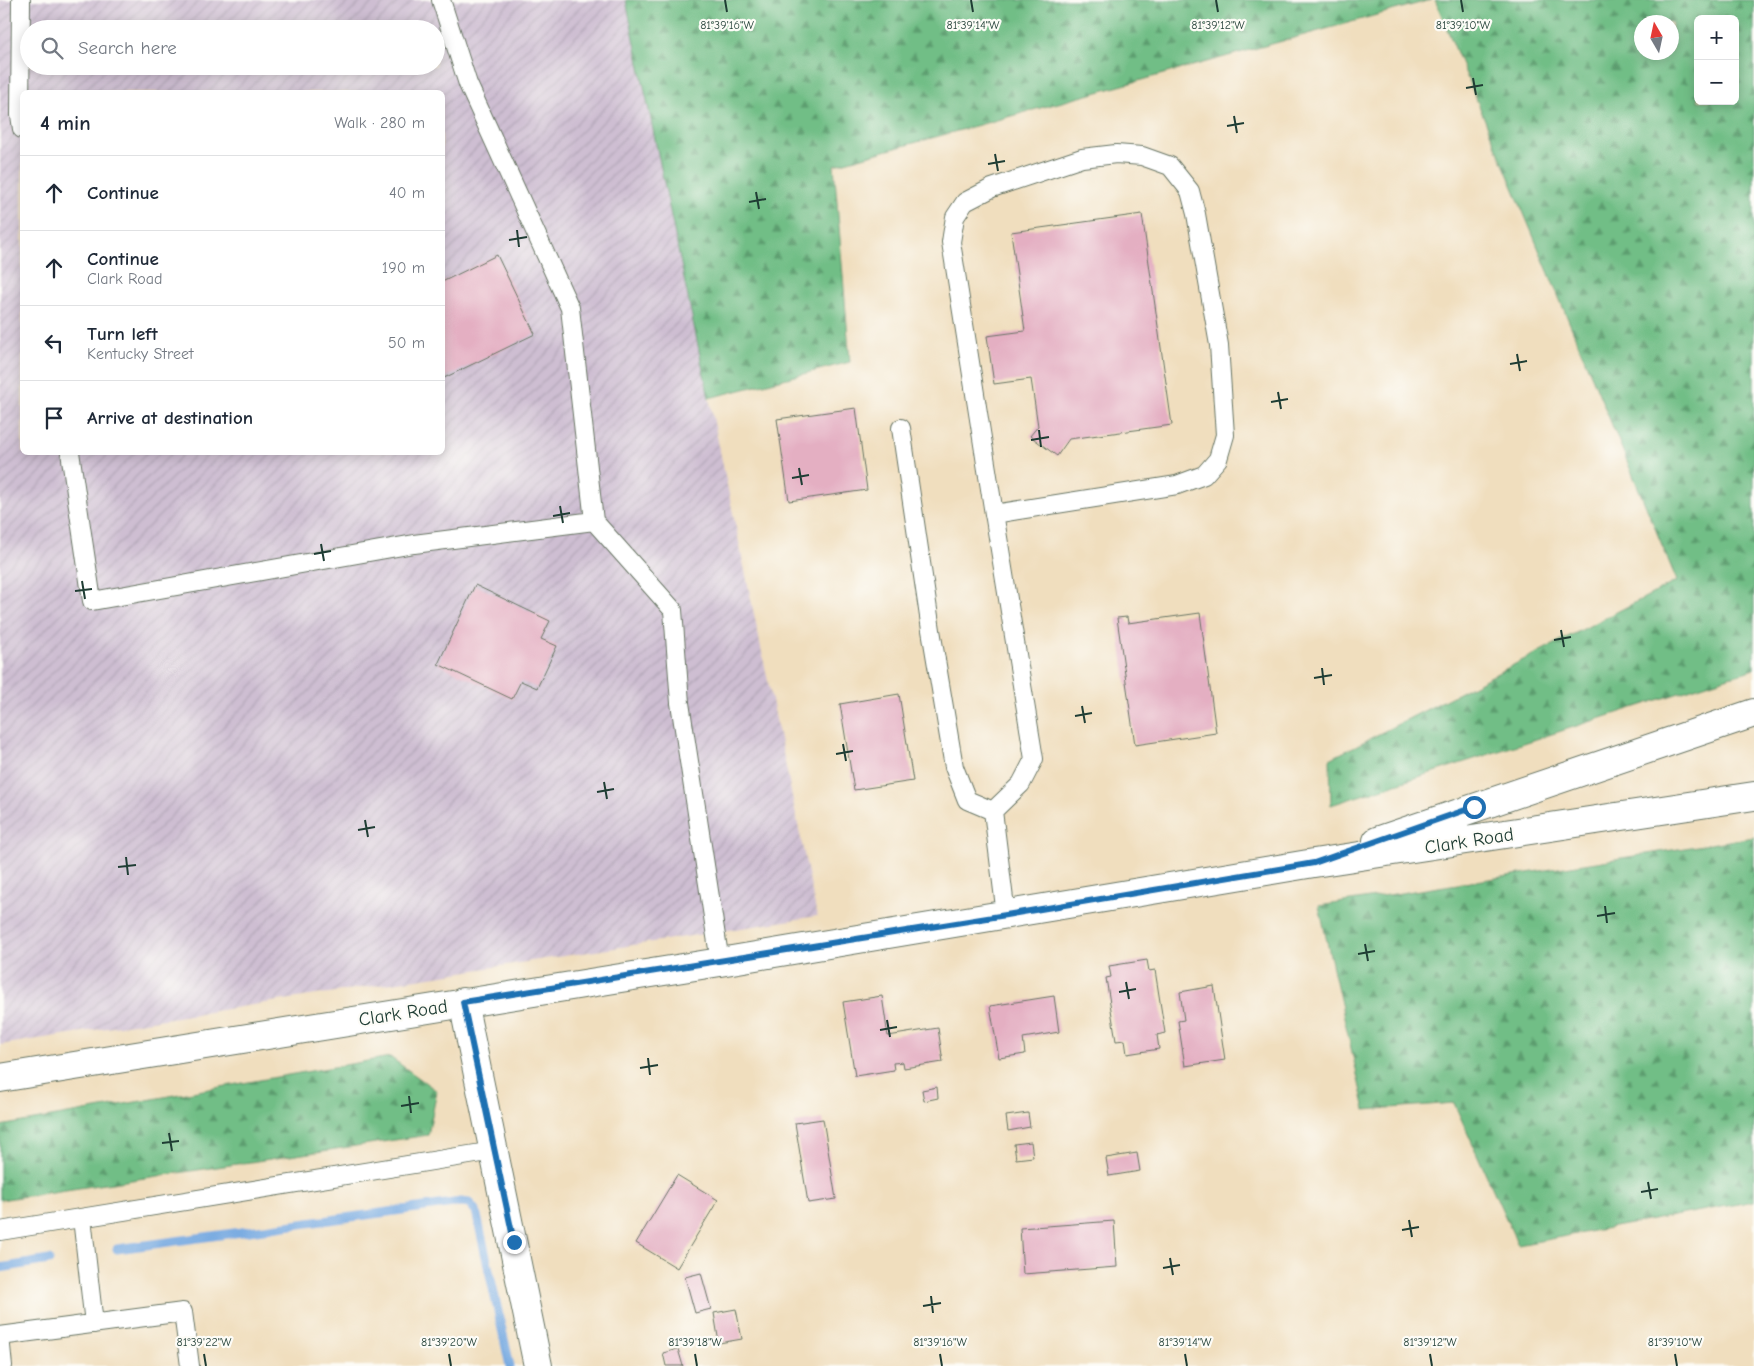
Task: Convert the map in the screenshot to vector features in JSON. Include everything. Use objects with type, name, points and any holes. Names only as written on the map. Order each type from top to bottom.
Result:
[{"type":"street","points":[[1314,863],[1754,713]]},
{"type":"street","name":"Clark Road","points":[[0,1078],[720,962],[1314,863],[1754,796]]},
{"type":"street","points":[[463,1002],[538,1366]]},
{"type":"lane","points":[[21,0],[21,20]]},
{"type":"lane","points":[[440,0],[468,84],[570,308],[594,521],[673,610],[680,703],[720,962]]},
{"type":"lane","points":[[20,75],[20,90]]},
{"type":"lane","points":[[993,811],[1021,784],[1034,759],[994,514],[952,242],[955,217],[965,202],[992,188],[1082,158],[1116,154],[1142,156],[1170,166],[1190,191],[1220,345],[1225,435],[1218,459],[1204,475],[1177,485],[994,514]]},
{"type":"lane","points":[[901,428],[931,630],[954,767],[967,800],[993,811]]},
{"type":"lane","points":[[70,455],[92,601],[414,544],[594,521]]},
{"type":"lane","points":[[993,811],[1006,915]]},
{"type":"lane","points":[[0,1231],[494,1151]]},
{"type":"lane","points":[[82,1218],[94,1324]]},
{"type":"lane","points":[[3,1366],[0,1336],[183,1312],[190,1366]]},
{"type":"shaded area","points":[[0,0],[626,0],[817,916],[0,1045]]},
{"type":"green space","points":[[626,0],[1431,0],[834,165],[850,362],[709,398]]},
{"type":"green space","points":[[1435,0],[1754,0],[1754,669],[1331,805],[1330,759],[1677,581]]},
{"type":"green space","points":[[1754,837],[1754,1201],[1518,1245],[1454,1103],[1365,1110],[1319,906]]},
{"type":"green space","points":[[390,1057],[437,1091],[428,1135],[0,1200],[0,1126]]},
{"type":"building","points":[[1142,214],[1172,425],[1069,439],[1057,456],[1030,436],[1038,426],[1031,379],[994,384],[987,336],[1025,331],[1011,232]]},
{"type":"building","points":[[497,255],[535,334],[445,378],[445,281]]},
{"type":"building","points":[[856,408],[867,490],[789,501],[777,419]]},
{"type":"building","points":[[475,585],[550,621],[541,639],[557,646],[537,688],[521,681],[512,699],[438,664]]},
{"type":"building","points":[[1200,613],[1216,733],[1135,745],[1117,618],[1127,617],[1128,623]]},
{"type":"building","points":[[899,694],[913,781],[854,790],[840,704]]},
{"type":"building","points":[[1147,960],[1149,971],[1155,970],[1165,1033],[1157,1035],[1159,1049],[1127,1054],[1125,1040],[1116,1041],[1106,978],[1111,977],[1109,966]]},
{"type":"building","points":[[1214,986],[1225,1060],[1185,1066],[1178,1021],[1184,1020],[1180,992]]},
{"type":"building","points":[[882,996],[888,1036],[938,1028],[943,1062],[904,1068],[903,1062],[893,1063],[894,1070],[855,1076],[843,1002]]},
{"type":"building","points":[[1054,996],[1059,1032],[1023,1038],[1025,1054],[999,1058],[990,1006]]},
{"type":"building","points":[[937,1087],[938,1098],[924,1101],[922,1090]]},
{"type":"building","points":[[1028,1113],[1030,1127],[1008,1131],[1006,1116]]},
{"type":"building","points":[[823,1119],[836,1199],[808,1203],[795,1123]]},
{"type":"building","points":[[1031,1142],[1033,1157],[1016,1159],[1014,1144]]},
{"type":"building","points":[[1137,1153],[1140,1171],[1109,1176],[1106,1158]]},
{"type":"building","points":[[677,1175],[718,1200],[677,1268],[636,1243]]},
{"type":"building","points":[[1114,1221],[1117,1267],[1023,1274],[1020,1228]]},
{"type":"building","points":[[701,1273],[711,1309],[695,1313],[685,1277]]},
{"type":"building","points":[[736,1309],[742,1339],[719,1343],[714,1313]]},
{"type":"building","points":[[678,1349],[683,1366],[666,1366],[663,1353]]},
{"type":"waterway","points":[[117,1249],[461,1202],[469,1203],[476,1211],[510,1366]]},
{"type":"waterway","points":[[0,1268],[49,1260]]},
{"type":"route","points":[[514,1242],[463,1002],[720,962],[1314,863],[1474,807]]}]
